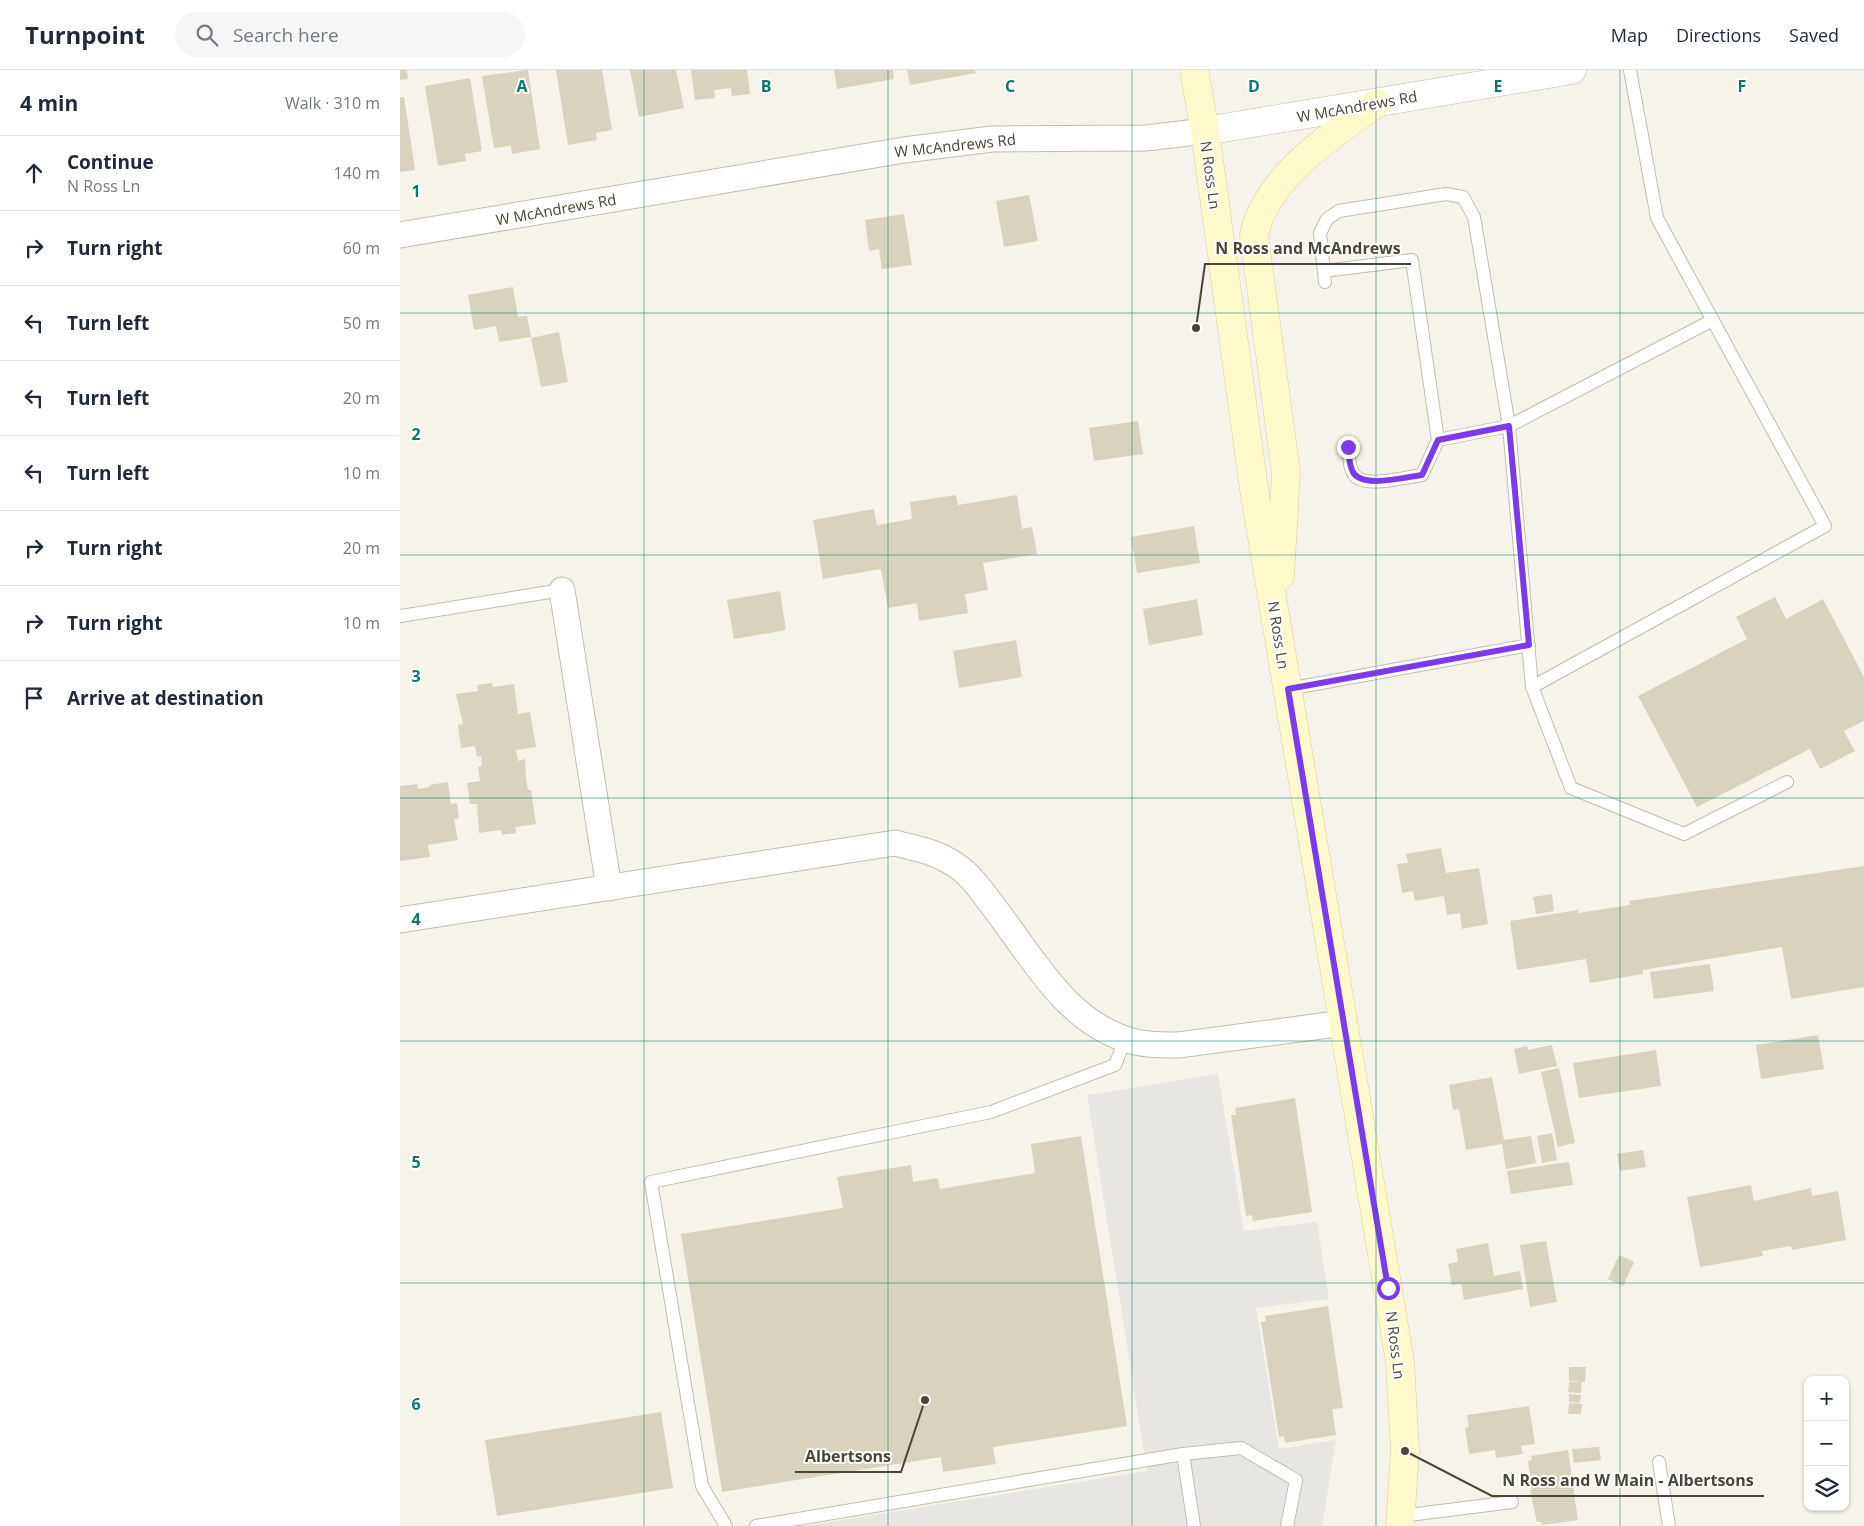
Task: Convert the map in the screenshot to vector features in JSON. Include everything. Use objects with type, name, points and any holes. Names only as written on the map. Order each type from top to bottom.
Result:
[{"type":"main road","name":"N Ross Ln","points":[[1194,70],[1205,131],[1254,489],[1400,1362],[1405,1451],[1400,1521]]},
{"type":"main road","points":[[1278,625],[1286,473],[1254,235],[1257,220],[1289,174],[1311,152],[1377,103]]},
{"type":"street","name":"W McAndrews Rd","points":[[400,235],[904,150],[992,139],[1146,138],[1205,131],[1572,70]]},
{"type":"street","points":[[562,590],[609,888]]},
{"type":"street","points":[[400,920],[864,846],[895,844],[923,850],[950,861],[972,879],[1053,986],[1077,1012],[1125,1040],[1178,1045],[1344,1024]]},
{"type":"lane","points":[[1532,687],[1825,526],[1657,218],[1630,70]]},
{"type":"lane","points":[[1348,447],[1352,472],[1361,480],[1373,482],[1422,475],[1438,440],[1412,260],[1325,277],[1320,233],[1327,219],[1339,211],[1446,194],[1464,197],[1474,217],[1509,426],[1532,687],[1571,788],[1684,834],[1787,782]]},
{"type":"lane","points":[[1438,440],[1509,426],[1712,320]]},
{"type":"lane","points":[[400,616],[562,590]]},
{"type":"lane","points":[[1288,689],[1529,645]]},
{"type":"lane","points":[[726,1526],[702,1486],[651,1182],[991,1112],[1115,1065],[1125,1040]]},
{"type":"lane","points":[[756,1526],[1182,1454],[1241,1448],[1296,1480],[1287,1526]]},
{"type":"lane","points":[[1182,1454],[1194,1526]]},
{"type":"lane","points":[[1658,1462],[1669,1526]]},
{"type":"lane","points":[[1400,1521],[1512,1502]]},
{"type":"shaded area","points":[[1218,1074],[1244,1231],[1317,1222],[1329,1299],[1256,1308],[1279,1449],[1336,1440],[1322,1526],[804,1526],[1147,1471],[1087,1095]]},
{"type":"building","points":[[400,70],[407,70],[408,79],[400,80]]},
{"type":"building","points":[[528,70],[540,149],[512,154],[511,146],[494,148],[482,76]]},
{"type":"building","points":[[556,70],[602,70],[612,130],[596,133],[597,140],[568,145]]},
{"type":"building","points":[[630,70],[676,70],[684,108],[639,117]]},
{"type":"building","points":[[691,70],[747,70],[750,94],[732,96],[731,88],[714,90],[715,98],[695,100]]},
{"type":"building","points":[[834,70],[893,70],[894,79],[837,89]]},
{"type":"building","points":[[907,70],[975,70],[976,73],[910,85]]},
{"type":"building","points":[[470,78],[482,151],[465,154],[466,161],[438,166],[425,86]]},
{"type":"building","points":[[400,97],[404,97],[415,170],[400,172]]},
{"type":"building","points":[[1029,195],[1038,241],[1004,247],[996,201]]},
{"type":"building","points":[[904,214],[912,265],[882,269],[879,249],[869,251],[865,220]]},
{"type":"building","points":[[513,287],[518,317],[527,316],[531,337],[499,342],[496,326],[474,330],[468,295]]},
{"type":"building","points":[[559,332],[568,382],[541,387],[531,338]]},
{"type":"building","points":[[1138,421],[1143,454],[1094,461],[1089,428]]},
{"type":"building","points":[[956,495],[958,505],[1017,495],[1022,529],[1032,527],[1037,554],[983,563],[988,590],[965,594],[968,613],[919,621],[917,603],[888,608],[881,569],[823,579],[813,520],[874,509],[877,525],[912,519],[910,502]]},
{"type":"building","points":[[1194,526],[1200,563],[1137,573],[1131,537]]},
{"type":"building","points":[[780,591],[786,630],[734,639],[727,600]]},
{"type":"building","points":[[1775,597],[1786,619],[1823,599],[1864,677],[1864,721],[1844,731],[1855,751],[1820,769],[1810,749],[1697,807],[1638,696],[1747,639],[1736,617]]},
{"type":"building","points":[[1197,599],[1203,635],[1149,645],[1143,609]]},
{"type":"building","points":[[1016,640],[1022,677],[959,688],[953,651]]},
{"type":"building","points":[[492,683],[493,687],[514,684],[518,714],[530,712],[536,747],[516,750],[518,761],[525,759],[528,790],[531,790],[536,824],[515,827],[516,833],[502,835],[501,830],[479,833],[477,804],[470,804],[467,783],[480,781],[478,767],[482,766],[481,756],[477,757],[475,746],[461,748],[458,725],[463,724],[456,694],[478,691],[477,685]]},
{"type":"building","points":[[448,782],[451,804],[457,803],[459,818],[454,819],[458,840],[428,845],[430,857],[400,861],[400,786],[417,784],[418,789]]},
{"type":"building","points":[[1441,848],[1446,873],[1479,868],[1488,924],[1462,929],[1460,913],[1447,915],[1444,896],[1415,901],[1413,891],[1402,893],[1397,864],[1408,863],[1406,854]]},
{"type":"building","points":[[1864,866],[1864,987],[1791,999],[1782,947],[1643,970],[1643,974],[1590,983],[1586,959],[1517,970],[1510,921],[1578,910],[1578,913],[1630,905],[1629,901]]},
{"type":"building","points":[[1552,894],[1554,911],[1536,914],[1533,897]]},
{"type":"building","points":[[1710,964],[1714,991],[1654,999],[1650,972]]},
{"type":"building","points":[[1818,1035],[1824,1069],[1761,1079],[1756,1045]]},
{"type":"building","points":[[1552,1045],[1557,1066],[1519,1074],[1514,1049],[1527,1046],[1528,1050]]},
{"type":"building","points":[[1656,1050],[1661,1086],[1579,1098],[1573,1063]]},
{"type":"building","points":[[1559,1068],[1575,1143],[1558,1147],[1541,1072]]},
{"type":"building","points":[[1492,1077],[1504,1140],[1531,1136],[1536,1163],[1506,1169],[1502,1144],[1466,1150],[1459,1109],[1453,1110],[1449,1085]]},
{"type":"building","points":[[1295,1098],[1312,1212],[1253,1221],[1252,1215],[1246,1216],[1231,1115],[1236,1115],[1235,1108]]},
{"type":"building","points":[[1552,1133],[1557,1160],[1542,1163],[1537,1136]]},
{"type":"building","points":[[1081,1136],[1127,1426],[993,1447],[996,1464],[943,1472],[941,1457],[722,1492],[681,1234],[843,1208],[837,1177],[911,1165],[913,1182],[938,1178],[940,1189],[1035,1173],[1031,1144]]},
{"type":"building","points":[[1643,1150],[1646,1167],[1620,1171],[1617,1154]]},
{"type":"building","points":[[1569,1162],[1573,1185],[1511,1194],[1507,1171]]},
{"type":"building","points":[[1751,1185],[1754,1201],[1811,1188],[1812,1196],[1838,1191],[1846,1240],[1792,1250],[1791,1246],[1762,1251],[1763,1256],[1700,1267],[1687,1197]]},
{"type":"building","points":[[1546,1241],[1557,1302],[1530,1307],[1520,1245]]},
{"type":"building","points":[[1488,1243],[1494,1276],[1520,1271],[1523,1289],[1464,1300],[1461,1284],[1452,1285],[1448,1264],[1458,1262],[1456,1249]]},
{"type":"building","points":[[1619,1255],[1634,1262],[1623,1286],[1608,1279]]},
{"type":"building","points":[[1328,1306],[1343,1408],[1332,1409],[1336,1435],[1285,1443],[1284,1436],[1279,1437],[1261,1322],[1266,1321],[1265,1316]]},
{"type":"building","points":[[1569,1367],[1586,1367],[1585,1382],[1569,1381]]},
{"type":"building","points":[[1569,1382],[1582,1382],[1581,1393],[1568,1392]]},
{"type":"building","points":[[1569,1394],[1581,1395],[1580,1403],[1569,1402]]},
{"type":"building","points":[[1569,1403],[1582,1404],[1581,1414],[1568,1414]]},
{"type":"building","points":[[1529,1406],[1535,1444],[1521,1446],[1523,1454],[1496,1458],[1495,1450],[1469,1454],[1465,1428],[1469,1427],[1467,1415]]},
{"type":"building","points":[[661,1412],[673,1488],[497,1516],[485,1440]]},
{"type":"building","points":[[1599,1447],[1601,1460],[1574,1463],[1572,1449]]},
{"type":"building","points":[[1568,1450],[1578,1520],[1542,1525],[1541,1522],[1537,1522],[1530,1490],[1532,1490],[1528,1461],[1532,1460],[1531,1456]]},
{"type":"place","name":"N Ross and McAndrews","points":[[1196,328]]},
{"type":"place","name":"Albertsons","points":[[925,1400]]},
{"type":"place","name":"N Ross and W Main - Albertsons","points":[[1405,1451]]},
{"type":"route","points":[[1348,447],[1352,472],[1361,480],[1373,482],[1422,475],[1438,440],[1509,426],[1529,645],[1288,689],[1388,1288]]}]
